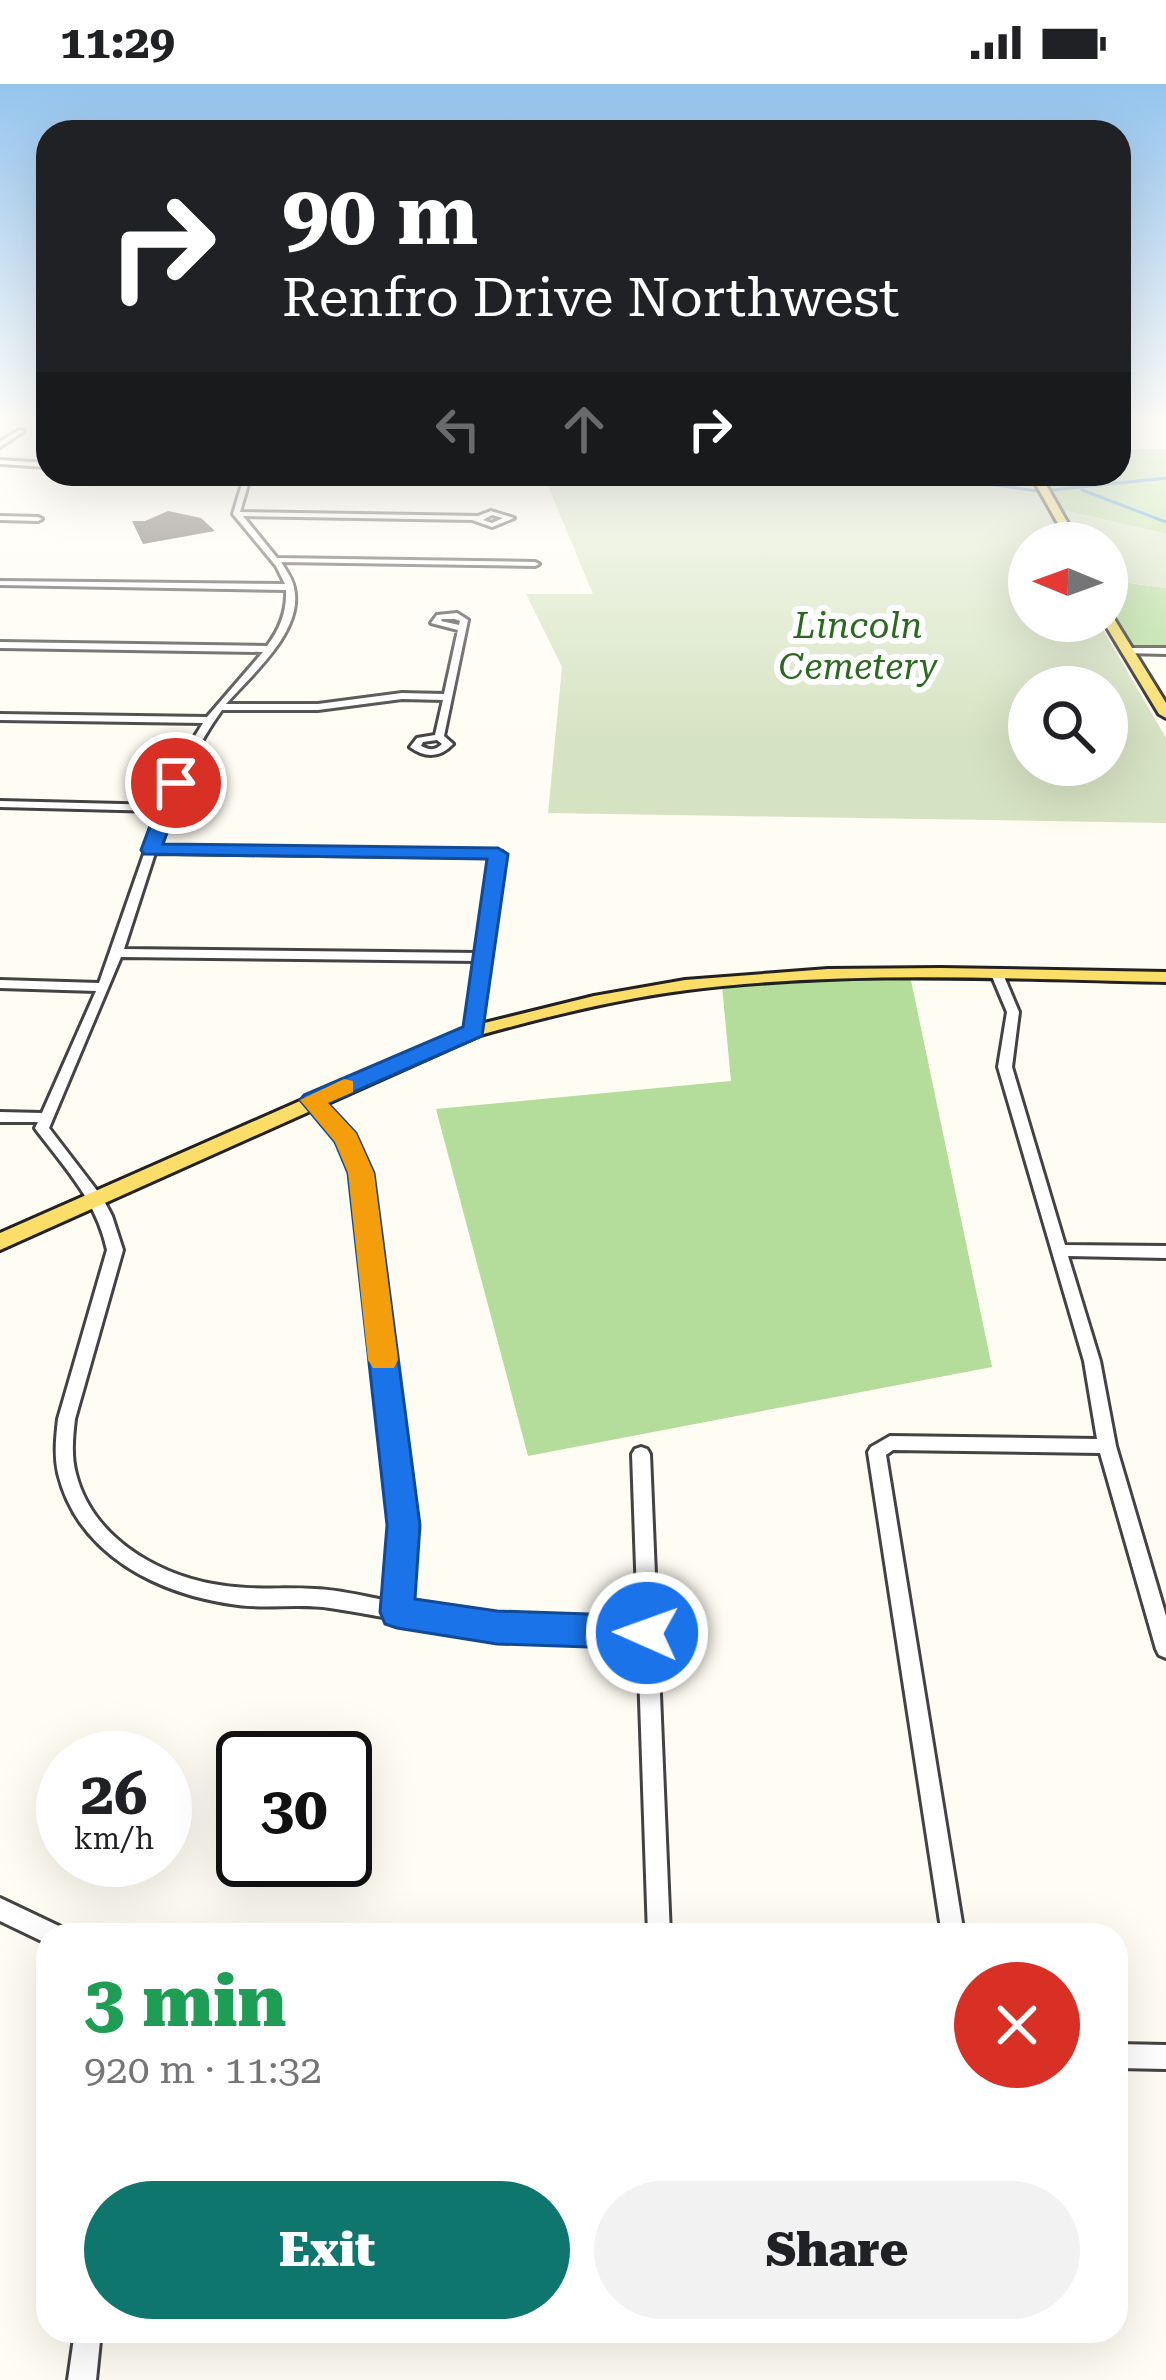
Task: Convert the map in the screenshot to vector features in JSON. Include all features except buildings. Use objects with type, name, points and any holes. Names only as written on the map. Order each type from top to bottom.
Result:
[{"type":"main road","points":[[1122,642],[1166,714]]},
{"type":"main road","points":[[0,1242],[474,1031],[597,1000],[716,982],[833,974],[1166,977]]},
{"type":"street","points":[[247,526],[291,586],[288,616],[268,649],[209,720],[164,808],[117,952],[42,1128],[97,1198],[112,1226],[115,1250],[65,1427],[65,1470],[80,1510],[121,1555],[180,1586],[240,1598],[324,1598],[497,1628],[647,1633]]},
{"type":"street","points":[[273,560],[535,564]]},
{"type":"street","points":[[0,583],[291,586]]},
{"type":"street","points":[[439,737],[463,628]]},
{"type":"street","points":[[0,645],[268,649]]},
{"type":"street","points":[[1127,651],[1166,651]]},
{"type":"street","points":[[219,706],[318,706],[402,696],[449,697]]},
{"type":"street","points":[[0,717],[209,720]]},
{"type":"street","points":[[0,804],[164,808]]},
{"type":"street","points":[[151,850],[498,854],[474,1031]]},
{"type":"street","points":[[117,952],[484,958]]},
{"type":"street","points":[[997,974],[1013,1012],[1005,1067],[1092,1361],[1107,1446],[1166,1648]]},
{"type":"street","points":[[0,984],[103,987]]},
{"type":"street","points":[[312,1100],[346,1139],[361,1173],[403,1525],[397,1612]]},
{"type":"street","points":[[0,1117],[47,1118]]},
{"type":"street","points":[[1060,1250],[1166,1252]]},
{"type":"street","points":[[951,1923],[877,1452],[881,1446],[1107,1446]]},
{"type":"street","points":[[641,1454],[658,1923]]},
{"type":"street","points":[[0,1909],[36,1927]]},
{"type":"street","points":[[1128,2056],[1166,2057]]},
{"type":"street","points":[[82,2380],[87,2343]]},
{"type":"green space","name":"Lincoln Cemetery","points":[[565,526],[1008,526],[1008,642],[1110,642],[1124,666],[1008,666],[1008,786],[1128,786],[1128,673],[1166,738],[1166,823],[548,813],[562,667],[526,594],[593,594]]},
{"type":"green space","name":"Lincoln Cemetery","points":[[1128,526],[1166,534],[1166,588],[1128,583]]},
{"type":"green space","points":[[1132,526],[1166,526],[1166,534]]},
{"type":"green space","points":[[1128,583],[1166,588],[1166,650],[1133,650],[1128,642]]},
{"type":"green space","points":[[909,971],[992,1367],[528,1456],[436,1109],[731,1081],[722,986]]},
{"type":"slow traffic","points":[[344,1087],[312,1100],[346,1139],[361,1173],[383,1360]]},
{"type":"route","points":[[176,783],[151,850],[498,854],[474,1031],[312,1100],[346,1139],[361,1173],[403,1525],[404,1568],[397,1612],[497,1628],[647,1633]]}]
